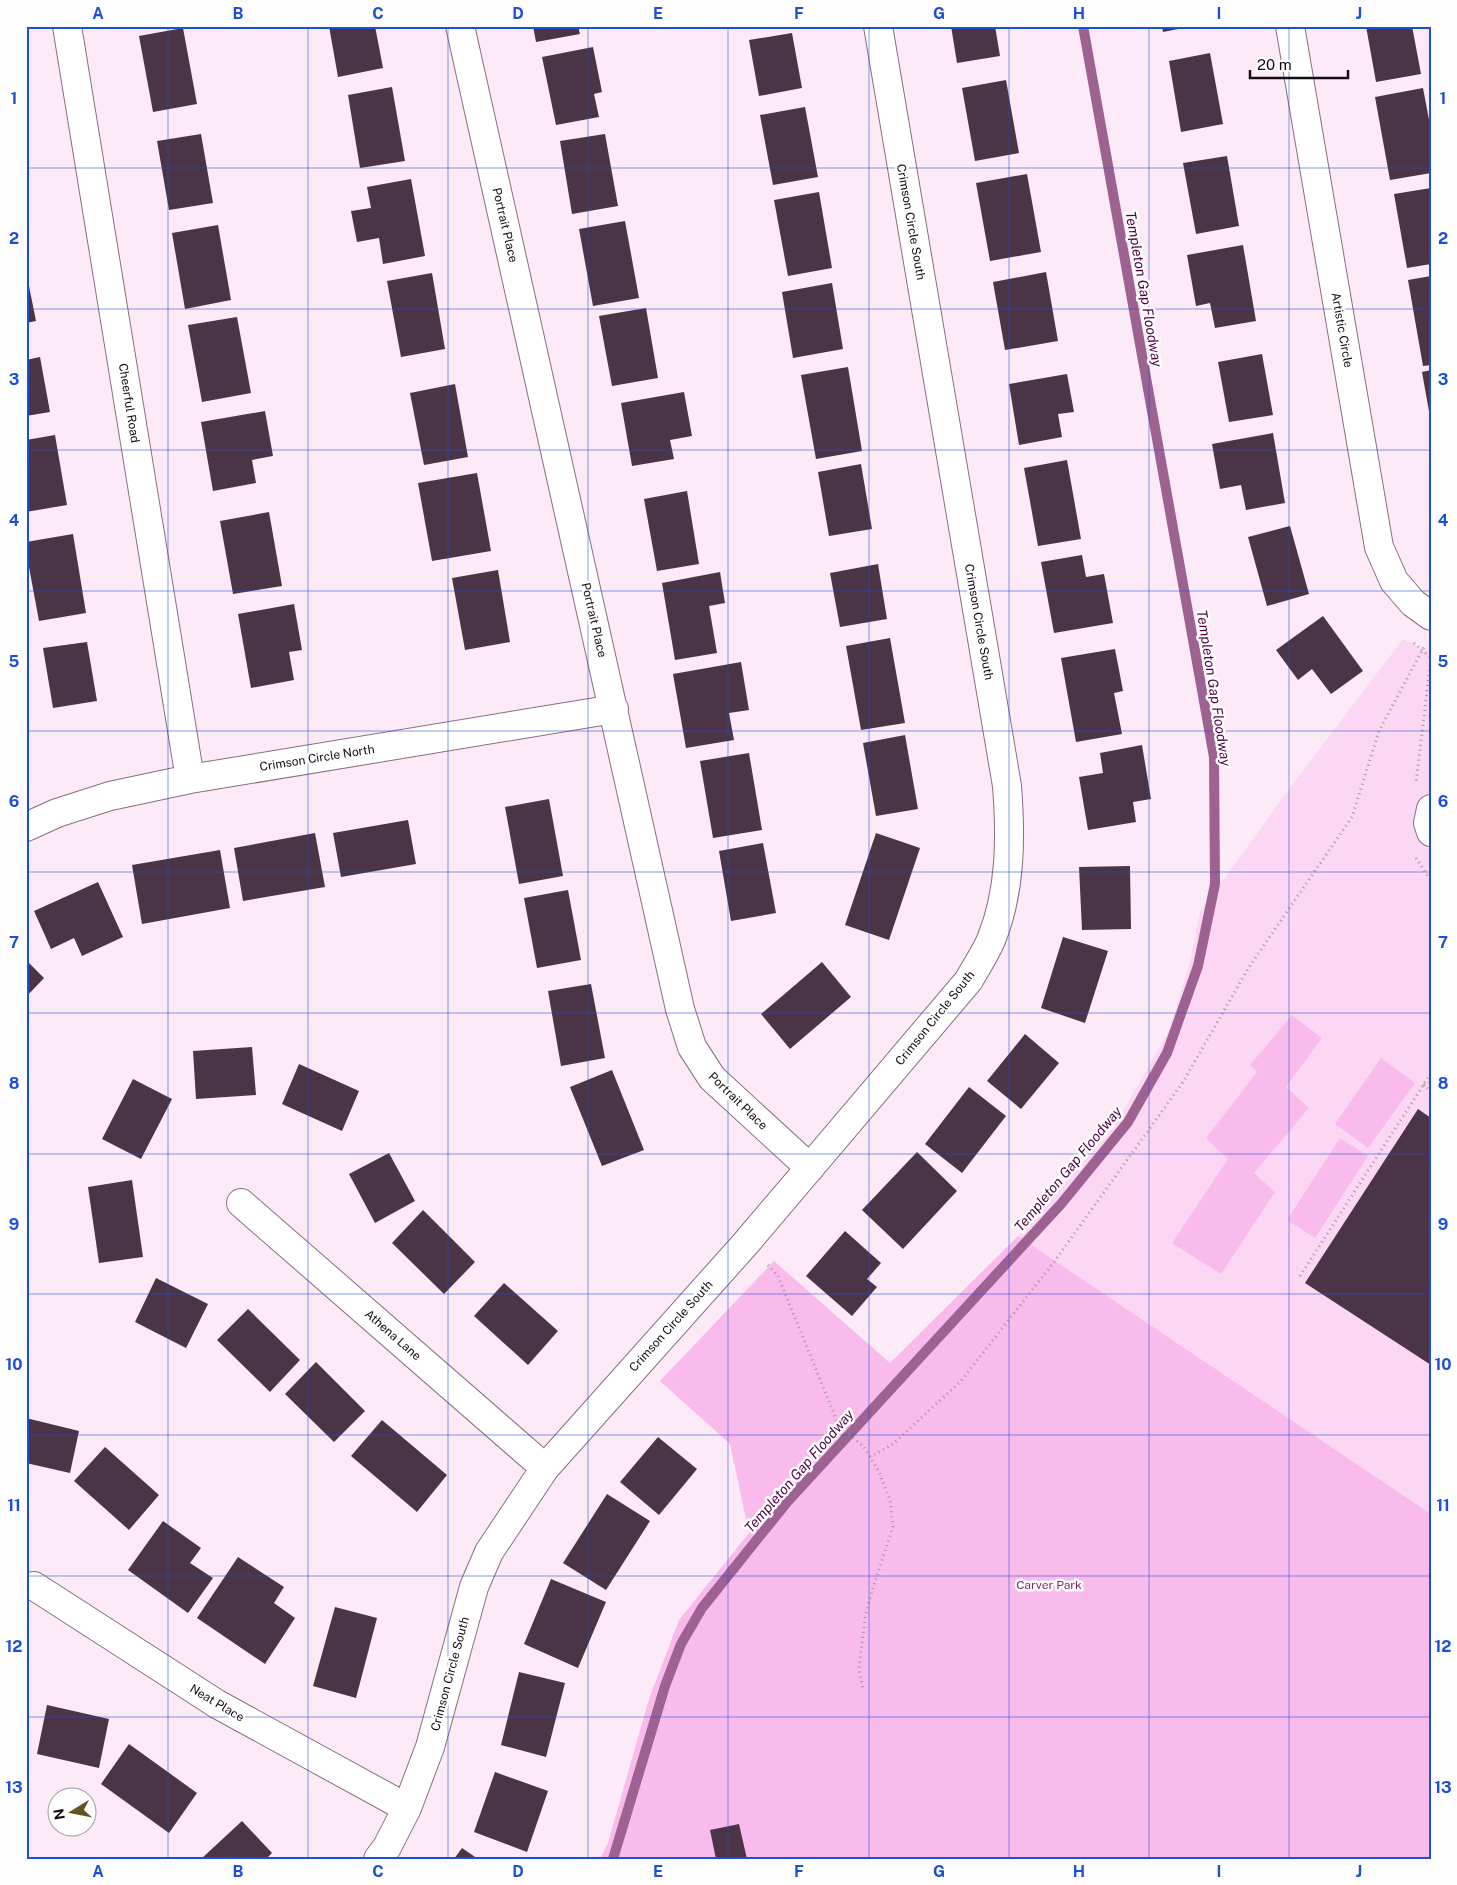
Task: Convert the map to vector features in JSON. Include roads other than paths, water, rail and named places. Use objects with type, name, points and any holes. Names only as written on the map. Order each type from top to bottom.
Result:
[{"type":"street","name":"Cheerful Road","points":[[67,26],[190,779]]},
{"type":"street","name":"Portrait Place","points":[[460,26],[680,1010],[692,1047],[712,1078],[810,1168]]},
{"type":"street","name":"Crimson Circle South","points":[[378,1859],[387,1847],[407,1808],[430,1747],[474,1587],[489,1552],[545,1468],[746,1243],[969,980],[991,940],[1002,905],[1009,862],[1010,823],[1007,786],[878,26]]},
{"type":"street","name":"Artistic Circle","points":[[1290,26],[1379,547],[1394,581],[1413,603],[1431,616]]},
{"type":"street","name":"Crimson Circle North","points":[[26,827],[57,813],[110,796],[190,779],[614,709]]},
{"type":"street","points":[[1423,801],[1431,832]]},
{"type":"street","name":"Athena Lane","points":[[241,1203],[545,1468]]},
{"type":"street","name":"Neat Place","points":[[34,1586],[218,1704],[407,1808]]},
{"type":"waterway","name":"Templeton Gap Floodway","points":[[613,1859],[665,1686],[681,1644],[702,1608],[788,1501],[1061,1204],[1128,1122],[1167,1053],[1198,966],[1215,884],[1214,757],[1083,26]]},
{"type":"park label","name":"Carver Park","points":[[1049,1585]]}]
